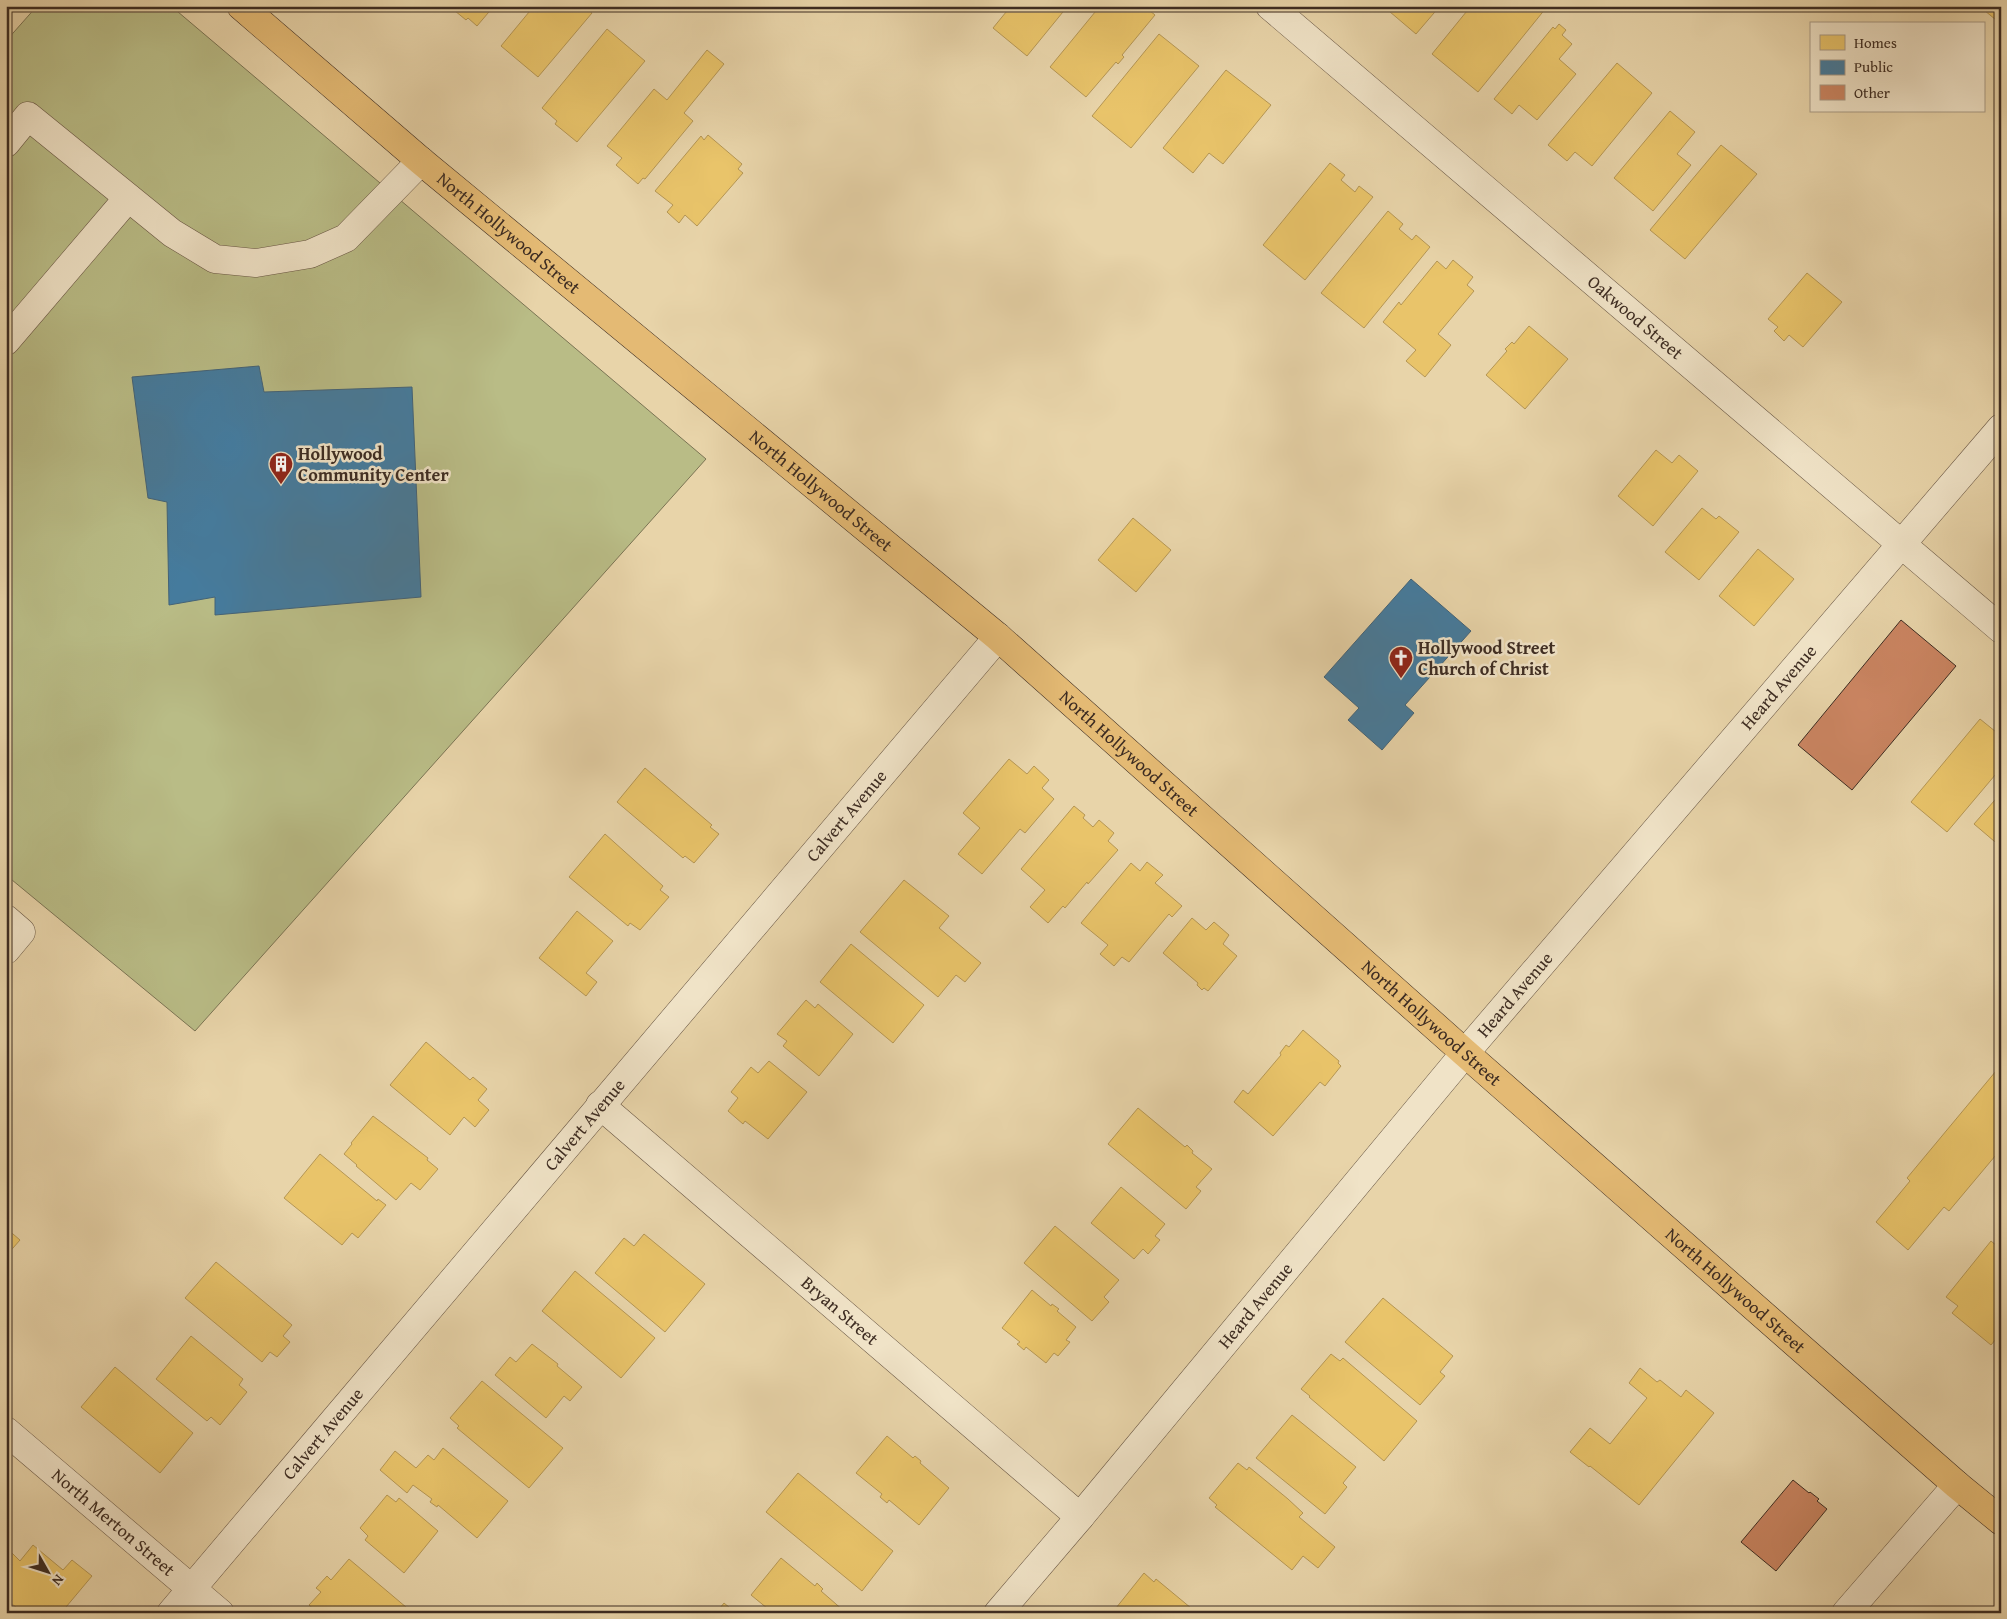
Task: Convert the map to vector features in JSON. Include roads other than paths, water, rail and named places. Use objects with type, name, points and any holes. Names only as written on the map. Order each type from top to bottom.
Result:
[{"type":"main road","name":"North Hollywood Street","points":[[241,6],[422,161],[998,637],[1957,1486],[2001,1521]]},
{"type":"street","name":"Oakwood Street","points":[[1270,6],[2001,629]]},
{"type":"street","points":[[6,143],[28,116],[172,233],[215,259],[256,263],[310,254],[346,238],[422,161]]},
{"type":"street","points":[[6,341],[128,198]]},
{"type":"street","name":"Heard Avenue","points":[[998,1613],[1080,1518],[1466,1053],[2001,428]]},
{"type":"street","name":"Calvert Avenue","points":[[171,1613],[998,637]]},
{"type":"street","points":[[6,919],[21,932],[6,950]]},
{"type":"street","name":"Bryan Street","points":[[600,1105],[1080,1518]]},
{"type":"street","name":"North Merton Street","points":[[6,1431],[220,1613]]},
{"type":"street","points":[[1846,1613],[1957,1486]]},
{"type":"place","name":"Hollywood Community Center","points":[[281,485]]},
{"type":"place","name":"Hollywood Street Church of Christ","points":[[1401,679]]}]
